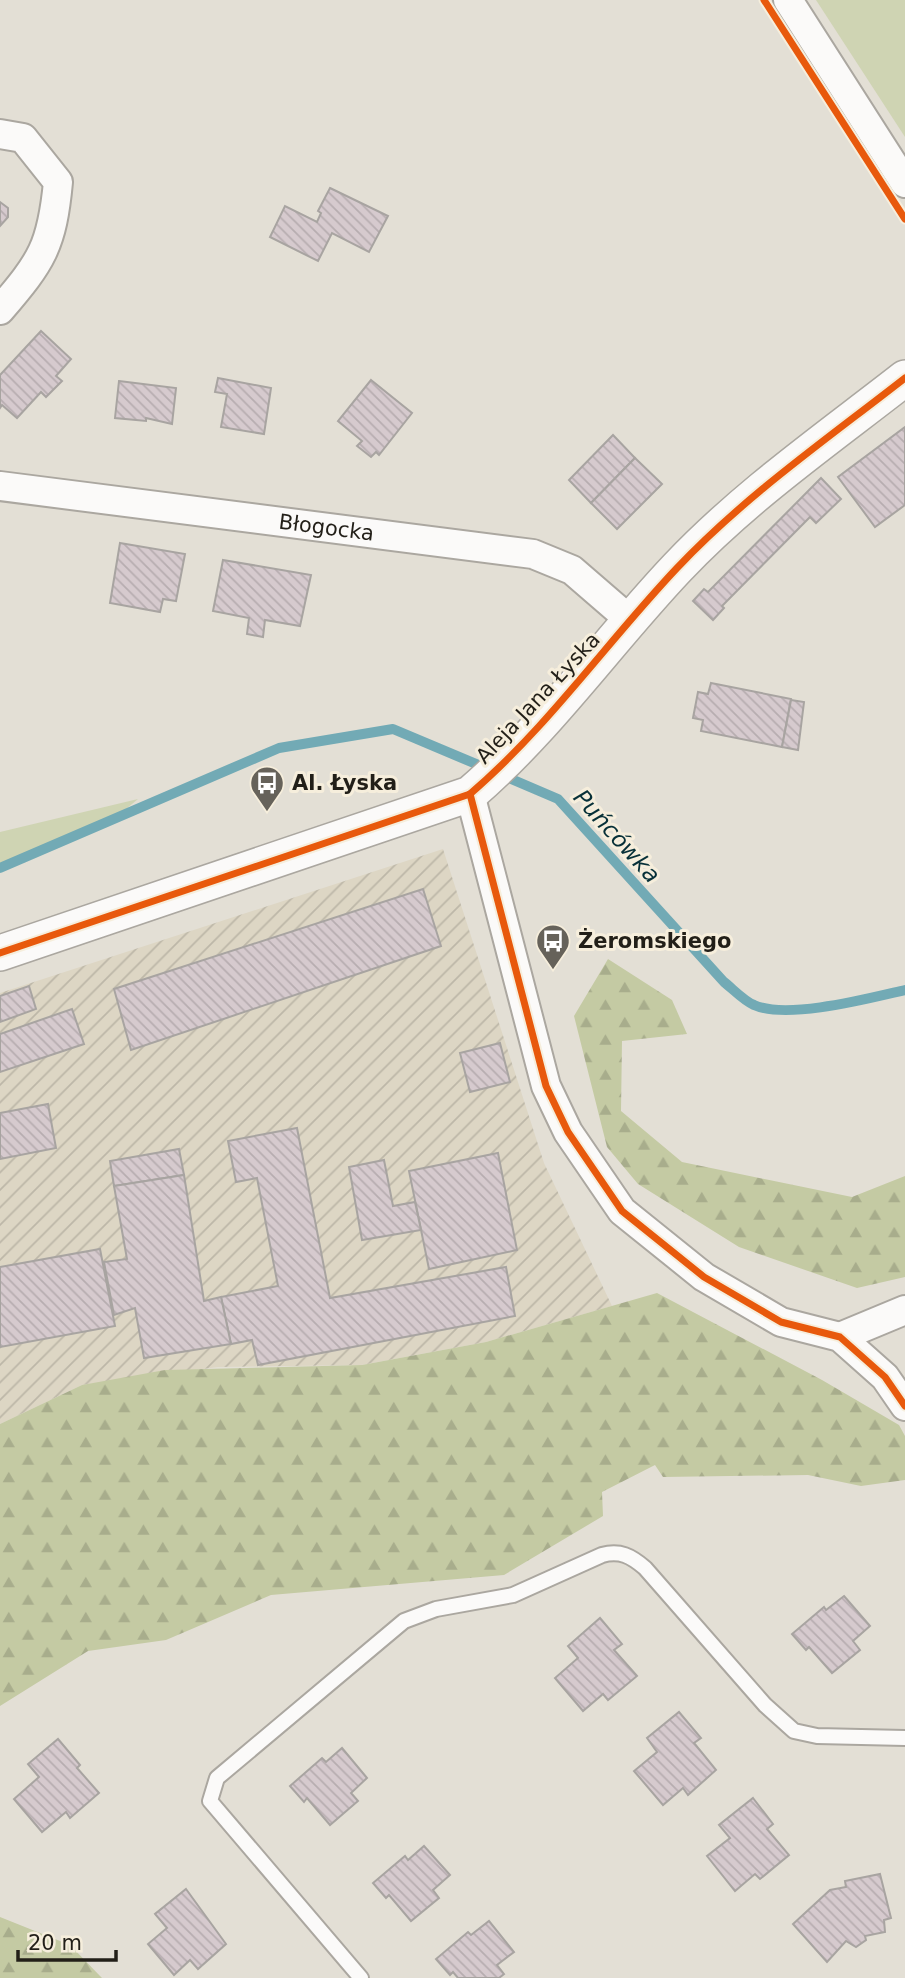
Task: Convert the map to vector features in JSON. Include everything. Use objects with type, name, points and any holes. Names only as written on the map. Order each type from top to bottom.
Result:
[{"type":"street","points":[[788,0],[905,183]]},
{"type":"street","points":[[0,134],[23,138],[58,182],[53,230],[33,271],[0,310]]},
{"type":"street","name":"Aleja Jana Łyska","points":[[0,953],[470,794],[504,765],[676,569],[731,513],[905,378]]},
{"type":"street","name":"Błogocka","points":[[0,485],[533,554],[572,570],[631,621]]},
{"type":"street","points":[[470,794],[546,1086],[568,1132],[622,1211],[705,1277],[780,1322],[840,1337],[885,1377],[905,1406]]},
{"type":"street","points":[[840,1337],[905,1310]]},
{"type":"lane","points":[[361,1978],[211,1801],[217,1778],[404,1621],[436,1609],[513,1595],[602,1555],[615,1552],[624,1554],[645,1568],[765,1705],[794,1731],[817,1736],[905,1738]]},
{"type":"shaded area","points":[[443,849],[544,1163],[612,1306],[486,1342],[362,1365],[218,1367],[82,1385],[0,1424],[0,993]]},
{"type":"green space","points":[[816,0],[905,0],[905,137]]},
{"type":"green space","points":[[138,799],[102,829],[0,863],[0,832]]},
{"type":"green space","points":[[608,959],[672,1000],[687,1034],[622,1041],[621,1111],[682,1162],[852,1197],[905,1176],[905,1277],[857,1288],[739,1247],[638,1184],[607,1147],[574,1016]]},
{"type":"green space","points":[[657,1293],[822,1380],[899,1425],[905,1436],[905,1480],[861,1486],[808,1475],[663,1477],[655,1465],[602,1492],[603,1516],[504,1575],[271,1595],[166,1640],[88,1651],[0,1706],[0,1424],[82,1385],[165,1370],[362,1365],[486,1342]]},
{"type":"green space","points":[[0,1917],[70,1945],[102,1978],[0,1978]]},
{"type":"building","points":[[330,188],[388,216],[369,252],[332,233],[318,261],[270,237],[285,206],[317,222],[321,213],[318,211]]},
{"type":"building","points":[[0,202],[8,208],[8,217],[0,226]]},
{"type":"building","points":[[41,331],[71,359],[56,376],[62,381],[46,397],[41,392],[17,418],[2,405],[0,408],[0,375]]},
{"type":"building","points":[[218,378],[271,388],[264,434],[221,427],[227,394],[215,392]]},
{"type":"building","points":[[371,380],[412,413],[379,455],[376,452],[371,457],[357,446],[362,441],[338,421]]},
{"type":"building","points":[[119,381],[176,388],[172,424],[146,418],[146,421],[115,418]]},
{"type":"building","points":[[905,427],[905,505],[875,527],[838,477]]},
{"type":"building","points":[[613,435],[635,458],[591,503],[569,480]]},
{"type":"building","points":[[635,458],[662,484],[617,529],[591,503]]},
{"type":"building","points":[[821,478],[841,499],[816,523],[810,517],[722,606],[724,608],[713,620],[693,601],[704,589],[708,592]]},
{"type":"building","points":[[120,543],[185,554],[176,601],[163,599],[160,612],[110,603]]},
{"type":"building","points":[[223,560],[311,575],[300,626],[265,620],[263,637],[247,634],[249,618],[213,611]]},
{"type":"building","points":[[711,683],[791,699],[782,747],[701,731],[703,720],[693,718],[698,692],[708,694]]},
{"type":"building","points":[[791,700],[804,702],[798,750],[782,747]]},
{"type":"building","points":[[423,889],[441,946],[131,1050],[114,989]]},
{"type":"building","points":[[29,986],[36,1009],[0,1022],[0,996]]},
{"type":"building","points":[[72,1009],[84,1044],[0,1072],[0,1034]]},
{"type":"building","points":[[500,1043],[510,1082],[470,1092],[460,1053]]},
{"type":"building","points":[[48,1104],[56,1148],[0,1159],[0,1113]]},
{"type":"building","points":[[297,1128],[330,1298],[506,1267],[515,1316],[258,1365],[252,1340],[231,1344],[221,1297],[278,1286],[257,1178],[236,1182],[228,1141]]},
{"type":"building","points":[[179,1149],[184,1175],[114,1186],[110,1161]]},
{"type":"building","points":[[498,1153],[517,1250],[429,1269],[409,1171]]},
{"type":"building","points":[[384,1160],[393,1206],[415,1202],[421,1230],[362,1240],[349,1167]]},
{"type":"building","points":[[184,1175],[204,1301],[221,1297],[231,1344],[144,1358],[135,1308],[114,1315],[104,1262],[127,1259],[114,1186]]},
{"type":"building","points":[[100,1249],[115,1326],[0,1347],[0,1267]]},
{"type":"building","points":[[844,1596],[870,1626],[853,1641],[860,1650],[832,1673],[809,1647],[806,1650],[792,1634],[824,1607],[826,1610]]},
{"type":"building","points":[[600,1618],[622,1644],[614,1650],[637,1676],[608,1700],[603,1694],[583,1711],[555,1678],[578,1658],[568,1646]]},
{"type":"building","points":[[679,1712],[701,1738],[694,1743],[716,1770],[688,1795],[683,1788],[663,1805],[634,1771],[657,1752],[647,1738]]},
{"type":"building","points":[[58,1739],[80,1765],[77,1768],[99,1793],[70,1818],[66,1812],[42,1832],[14,1799],[39,1777],[28,1764]]},
{"type":"building","points":[[342,1748],[367,1778],[351,1793],[358,1801],[330,1825],[307,1798],[304,1802],[290,1786],[322,1758],[326,1762]]},
{"type":"building","points":[[753,1798],[773,1824],[767,1829],[789,1855],[760,1879],[755,1874],[735,1891],[707,1856],[730,1838],[719,1825]]},
{"type":"building","points":[[424,1846],[450,1875],[433,1890],[439,1898],[411,1921],[389,1895],[386,1898],[373,1883],[405,1856],[408,1860]]},
{"type":"building","points":[[880,1874],[891,1918],[884,1920],[885,1932],[865,1936],[866,1940],[856,1947],[846,1941],[827,1962],[793,1924],[830,1890],[846,1887],[845,1881]]},
{"type":"building","points":[[186,1889],[226,1944],[198,1969],[190,1960],[174,1975],[148,1944],[167,1928],[155,1914]]},
{"type":"building","points":[[489,1921],[514,1952],[497,1965],[504,1974],[499,1978],[458,1978],[453,1972],[450,1975],[436,1959],[468,1932],[471,1935]]},
{"type":"waterway","name":"Puńcówka","points":[[0,868],[279,748],[393,729],[488,769]]},
{"type":"waterway","name":"Puńcówka","points":[[502,775],[558,799],[724,982],[750,1003],[769,1009],[807,1009],[905,990]]},
{"type":"cycle path","points":[[764,0],[905,219]]},
{"type":"cycle path","points":[[0,953],[470,794],[525,741],[651,596],[703,542],[787,469],[905,378]]},
{"type":"cycle path","points":[[470,794],[546,1086],[568,1132],[622,1211],[704,1277],[781,1322],[840,1337],[885,1377],[905,1406]]},
{"type":"place","name":"Al. Łyska","points":[[267,813]]},
{"type":"place","name":"Żeromskiego","points":[[553,971]]}]
